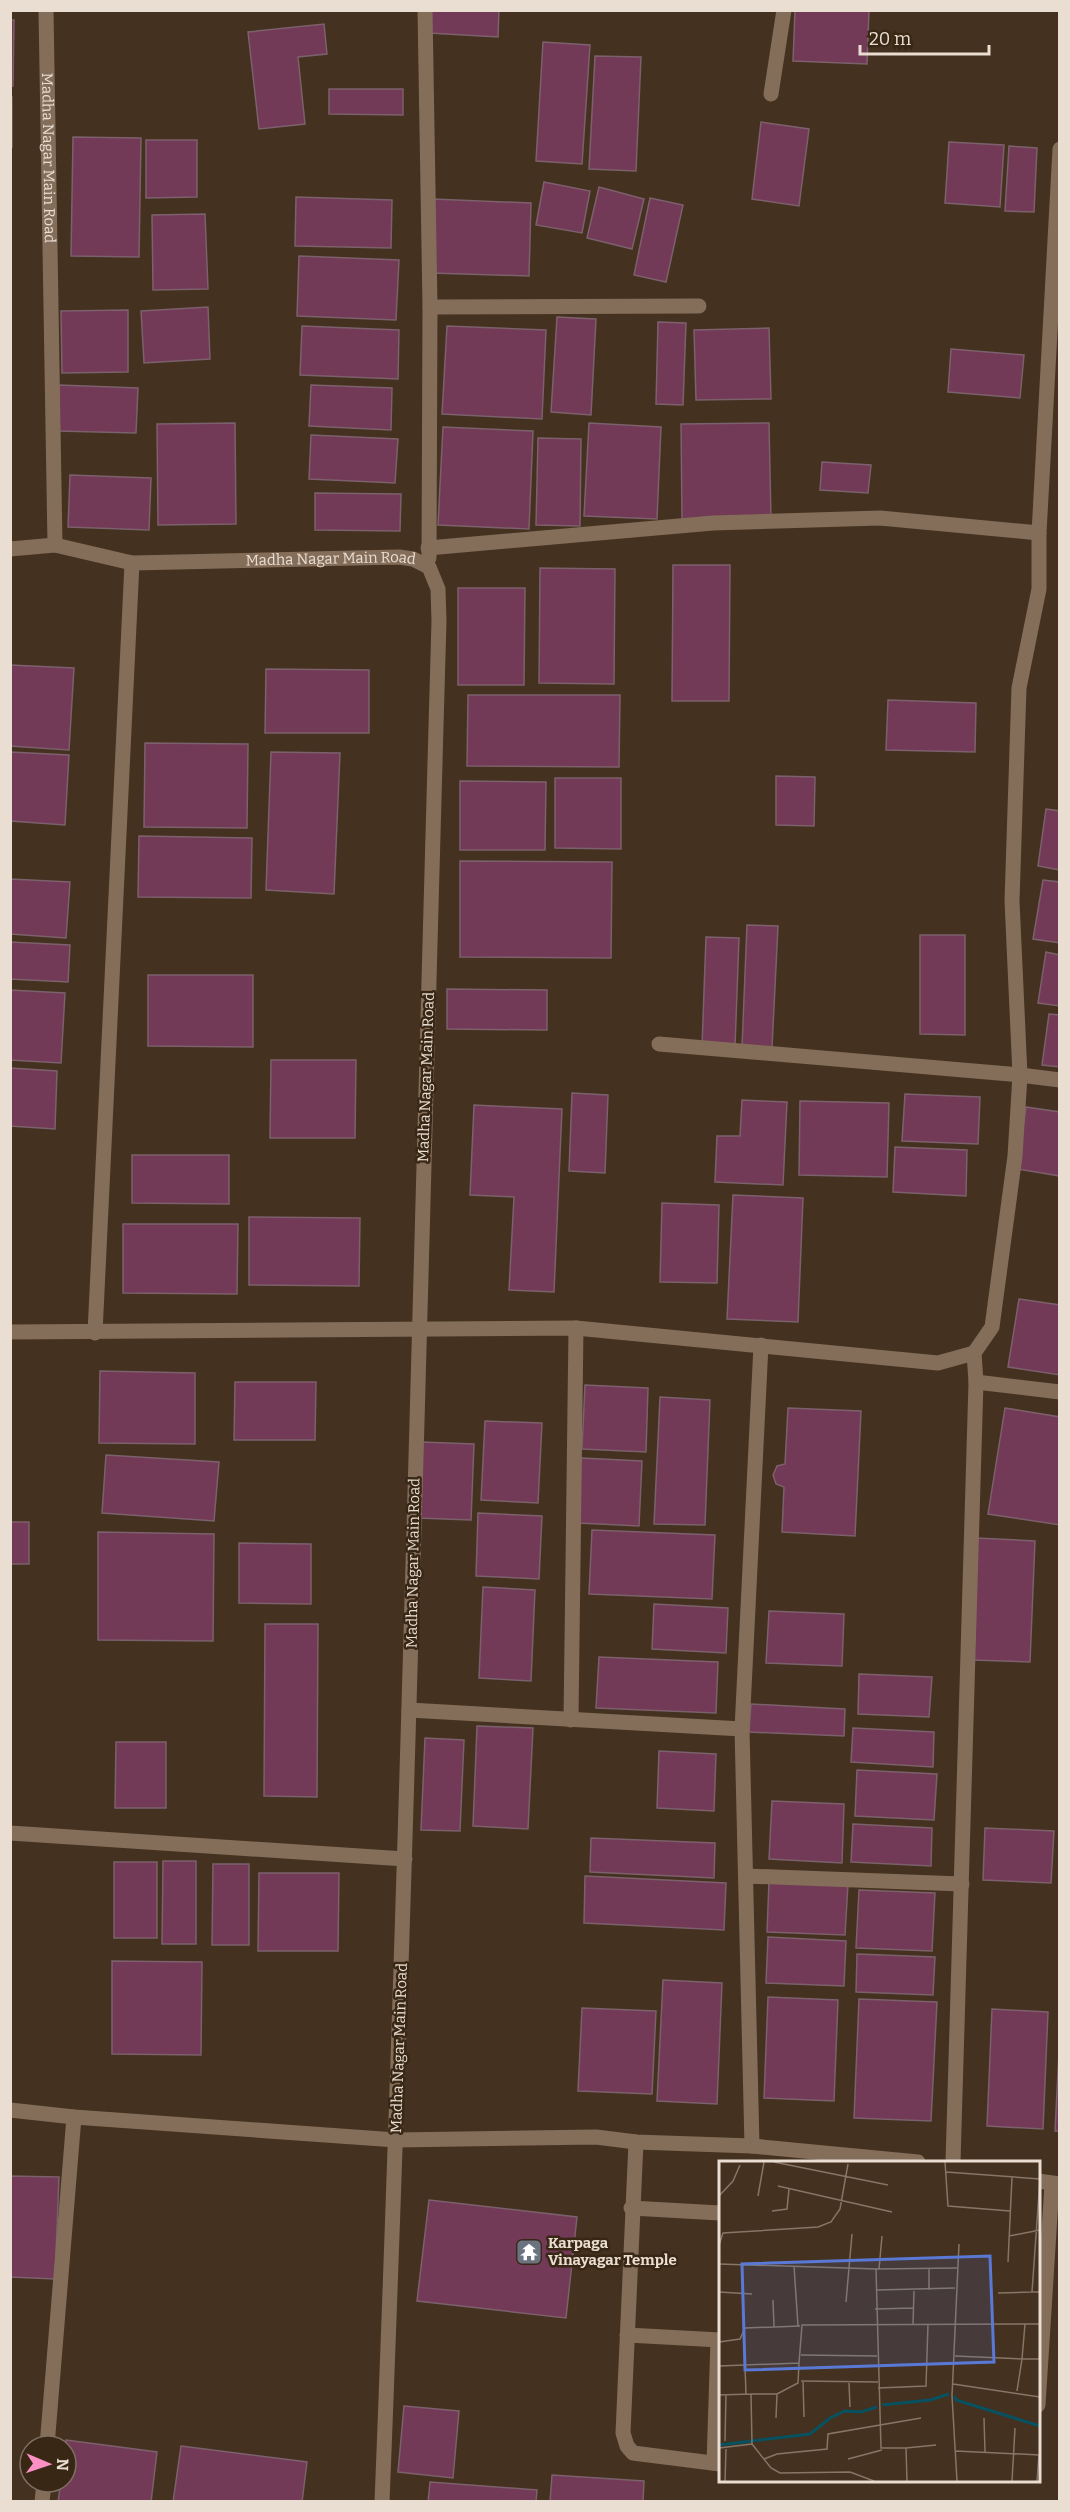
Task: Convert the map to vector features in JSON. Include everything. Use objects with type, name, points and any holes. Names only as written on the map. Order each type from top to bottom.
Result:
[{"type":"street","name":"Madha Nagar Main Road","points":[[46,10],[55,545],[132,563],[399,557],[413,559],[429,567],[438,589],[439,621],[405,1859],[382,2502]]},
{"type":"street","points":[[425,10],[429,307],[429,567]]},
{"type":"street","points":[[771,94],[784,10]]},
{"type":"street","points":[[953,2161],[976,1382],[974,1353],[992,1327],[1015,1156],[1020,1075],[1012,901],[1019,688],[1039,590],[1039,533],[1059,149]]},
{"type":"street","points":[[429,307],[699,306]]},
{"type":"street","points":[[428,548],[713,523],[880,518],[1039,533]]},
{"type":"street","points":[[10,549],[55,545]]},
{"type":"street","points":[[95,1333],[132,563]]},
{"type":"street","points":[[659,1044],[1059,1080]]},
{"type":"street","points":[[10,1332],[576,1328],[938,1363],[974,1353]]},
{"type":"street","points":[[571,1720],[576,1328]]},
{"type":"street","points":[[752,2146],[742,1729],[761,1345]]},
{"type":"street","points":[[976,1382],[1059,1392]]},
{"type":"street","points":[[409,1710],[742,1729]]},
{"type":"street","points":[[10,1833],[405,1859]]},
{"type":"street","points":[[746,1876],[962,1884]]},
{"type":"street","points":[[10,2110],[75,2117],[396,2140],[596,2137],[636,2142],[752,2146],[898,2161]]},
{"type":"street","points":[[48,2434],[75,2117]]},
{"type":"street","points":[[627,2335],[719,2340],[717,2463],[633,2453],[627,2446],[623,2433],[631,2208],[636,2142]]},
{"type":"street","points":[[1040,2368],[1050,2183]]},
{"type":"street","points":[[631,2208],[719,2213]]},
{"type":"building","points":[[430,10],[499,10],[498,37],[429,33]]},
{"type":"building","points":[[795,10],[869,10],[867,64],[793,61]]},
{"type":"building","points":[[10,20],[14,20],[13,86],[10,86]]},
{"type":"building","points":[[324,24],[327,54],[298,57],[305,124],[259,129],[248,32]]},
{"type":"building","points":[[543,42],[590,45],[582,164],[536,161]]},
{"type":"building","points":[[595,56],[641,57],[636,171],[589,169]]},
{"type":"building","points":[[329,89],[403,89],[403,115],[329,114]]},
{"type":"building","points":[[10,97],[12,97],[12,147],[10,147]]},
{"type":"building","points":[[761,122],[809,129],[799,206],[752,199]]},
{"type":"building","points":[[73,137],[141,138],[139,257],[71,256]]},
{"type":"building","points":[[146,140],[197,140],[197,197],[146,198]]},
{"type":"building","points":[[949,142],[1004,145],[1000,207],[945,203]]},
{"type":"building","points":[[1009,146],[1037,148],[1034,212],[1005,211]]},
{"type":"building","points":[[544,182],[590,191],[582,233],[536,225]]},
{"type":"building","points":[[599,187],[644,199],[632,249],[587,238]]},
{"type":"building","points":[[296,197],[392,200],[391,248],[295,246]]},
{"type":"building","points":[[650,198],[683,205],[666,282],[634,275]]},
{"type":"building","points":[[433,199],[531,203],[529,276],[431,273]]},
{"type":"building","points":[[205,214],[208,289],[153,290],[152,215]]},
{"type":"building","points":[[299,256],[399,260],[396,320],[297,316]]},
{"type":"building","points":[[208,307],[210,359],[144,363],[141,311]]},
{"type":"building","points":[[128,310],[128,372],[62,373],[61,311]]},
{"type":"building","points":[[557,317],[596,319],[591,415],[551,412]]},
{"type":"building","points":[[658,322],[686,323],[683,405],[656,404]]},
{"type":"building","points":[[302,326],[399,330],[398,379],[300,375]]},
{"type":"building","points":[[447,326],[546,330],[542,419],[442,414]]},
{"type":"building","points":[[769,328],[771,399],[696,400],[694,330]]},
{"type":"building","points":[[951,349],[1024,355],[1020,398],[948,392]]},
{"type":"building","points":[[59,385],[138,388],[136,433],[57,431]]},
{"type":"building","points":[[311,385],[392,388],[391,430],[309,426]]},
{"type":"building","points":[[235,423],[236,524],[158,525],[157,424]]},
{"type":"building","points":[[589,423],[661,427],[657,519],[584,516]]},
{"type":"building","points":[[769,423],[771,519],[682,520],[681,424]]},
{"type":"building","points":[[443,427],[533,431],[529,529],[438,525]]},
{"type":"building","points":[[311,435],[398,439],[395,483],[309,479]]},
{"type":"building","points":[[538,438],[581,439],[580,526],[536,525]]},
{"type":"building","points":[[822,462],[871,465],[868,493],[820,490]]},
{"type":"building","points":[[70,475],[151,478],[149,530],[68,527]]},
{"type":"building","points":[[315,493],[401,494],[400,531],[315,530]]},
{"type":"building","points":[[673,565],[730,565],[729,701],[672,701]]},
{"type":"building","points":[[540,568],[615,569],[614,684],[539,683]]},
{"type":"building","points":[[458,588],[525,588],[524,685],[458,685]]},
{"type":"building","points":[[10,665],[74,668],[69,750],[10,746]]},
{"type":"building","points":[[266,669],[369,670],[369,733],[265,733]]},
{"type":"building","points":[[468,695],[620,695],[619,767],[467,766]]},
{"type":"building","points":[[888,700],[976,703],[975,752],[886,750]]},
{"type":"building","points":[[145,743],[248,744],[247,828],[144,827]]},
{"type":"building","points":[[10,752],[69,755],[65,825],[10,821]]},
{"type":"building","points":[[271,752],[340,753],[334,894],[266,890]]},
{"type":"building","points":[[776,776],[815,777],[814,826],[776,825]]},
{"type":"building","points":[[555,778],[621,778],[621,849],[555,848]]},
{"type":"building","points":[[460,781],[546,782],[545,850],[460,850]]},
{"type":"building","points":[[1046,809],[1060,811],[1060,870],[1038,866]]},
{"type":"building","points":[[139,836],[252,838],[251,898],[138,897]]},
{"type":"building","points":[[460,861],[612,862],[611,958],[460,957]]},
{"type":"building","points":[[10,879],[70,882],[66,938],[10,934]]},
{"type":"building","points":[[1043,880],[1060,882],[1060,943],[1033,939]]},
{"type":"building","points":[[747,925],[778,926],[772,1048],[742,1047]]},
{"type":"building","points":[[920,935],[965,935],[965,1035],[920,1034]]},
{"type":"building","points":[[706,937],[739,938],[735,1047],[702,1046]]},
{"type":"building","points":[[10,942],[70,945],[68,982],[10,979]]},
{"type":"building","points":[[1046,952],[1060,955],[1060,1006],[1038,1003]]},
{"type":"building","points":[[148,975],[253,975],[253,1047],[148,1046]]},
{"type":"building","points":[[447,989],[547,990],[547,1030],[447,1029]]},
{"type":"building","points":[[10,990],[65,993],[61,1063],[10,1060]]},
{"type":"building","points":[[1049,1014],[1060,1015],[1060,1067],[1042,1065]]},
{"type":"building","points":[[271,1060],[356,1060],[355,1138],[270,1138]]},
{"type":"building","points":[[10,1068],[57,1071],[55,1129],[10,1126]]},
{"type":"building","points":[[572,1093],[608,1095],[605,1173],[569,1171]]},
{"type":"building","points":[[905,1094],[980,1097],[978,1144],[902,1141]]},
{"type":"building","points":[[742,1100],[787,1102],[783,1185],[715,1182],[717,1136],[740,1136]]},
{"type":"building","points":[[800,1101],[889,1103],[887,1177],[799,1175]]},
{"type":"building","points":[[474,1105],[562,1109],[554,1292],[509,1290],[514,1197],[470,1195]]},
{"type":"building","points":[[1026,1107],[1060,1112],[1060,1176],[1017,1169]]},
{"type":"building","points":[[895,1147],[967,1150],[966,1196],[893,1192]]},
{"type":"building","points":[[132,1155],[229,1155],[229,1204],[132,1203]]},
{"type":"building","points":[[733,1195],[803,1198],[798,1322],[727,1319]]},
{"type":"building","points":[[662,1203],[719,1205],[717,1283],[660,1282]]},
{"type":"building","points":[[249,1217],[360,1218],[359,1286],[249,1285]]},
{"type":"building","points":[[123,1224],[238,1224],[237,1294],[123,1293]]},
{"type":"building","points":[[1019,1299],[1060,1305],[1060,1375],[1008,1367]]},
{"type":"building","points":[[100,1371],[195,1373],[195,1444],[99,1443]]},
{"type":"building","points":[[235,1382],[316,1382],[315,1440],[234,1440]]},
{"type":"building","points":[[585,1385],[648,1388],[646,1452],[582,1449]]},
{"type":"building","points":[[660,1397],[710,1400],[705,1525],[654,1524]]},
{"type":"building","points":[[788,1408],[861,1411],[855,1536],[782,1532],[784,1487],[776,1484],[773,1475],[777,1466],[785,1464]]},
{"type":"building","points":[[1005,1408],[1060,1417],[1060,1525],[988,1514]]},
{"type":"building","points":[[485,1421],[542,1423],[538,1503],[481,1500]]},
{"type":"building","points":[[421,1442],[474,1444],[471,1520],[417,1518]]},
{"type":"building","points":[[106,1455],[219,1462],[214,1521],[102,1513]]},
{"type":"building","points":[[581,1458],[642,1461],[639,1526],[578,1523]]},
{"type":"building","points":[[478,1513],[542,1516],[539,1579],[476,1576]]},
{"type":"building","points":[[10,1522],[29,1522],[29,1564],[10,1564]]},
{"type":"building","points":[[592,1530],[715,1535],[712,1599],[589,1594]]},
{"type":"building","points":[[98,1532],[214,1534],[213,1641],[98,1640]]},
{"type":"building","points":[[977,1538],[1035,1541],[1030,1662],[972,1660]]},
{"type":"building","points":[[239,1543],[311,1544],[311,1604],[239,1603]]},
{"type":"building","points":[[483,1587],[535,1590],[531,1681],[479,1678]]},
{"type":"building","points":[[654,1604],[728,1608],[726,1653],[652,1649]]},
{"type":"building","points":[[769,1611],[844,1614],[842,1666],[766,1663]]},
{"type":"building","points":[[265,1624],[318,1624],[317,1797],[264,1796]]},
{"type":"building","points":[[599,1657],[718,1662],[716,1713],[596,1708]]},
{"type":"building","points":[[859,1674],[932,1677],[929,1717],[858,1714]]},
{"type":"building","points":[[751,1704],[845,1709],[844,1736],[749,1732]]},
{"type":"building","points":[[477,1726],[533,1728],[528,1829],[473,1826]]},
{"type":"building","points":[[853,1728],[934,1732],[933,1767],[851,1762]]},
{"type":"building","points":[[425,1738],[464,1740],[460,1831],[421,1830]]},
{"type":"building","points":[[116,1742],[166,1742],[166,1808],[115,1808]]},
{"type":"building","points":[[659,1751],[716,1754],[714,1811],[657,1808]]},
{"type":"building","points":[[857,1770],[937,1774],[934,1820],[855,1816]]},
{"type":"building","points":[[772,1801],[844,1804],[842,1863],[769,1859]]},
{"type":"building","points":[[853,1824],[932,1828],[931,1866],[851,1862]]},
{"type":"building","points":[[985,1828],[1054,1831],[1051,1883],[983,1880]]},
{"type":"building","points":[[591,1838],[715,1843],[714,1878],[590,1872]]},
{"type":"building","points":[[163,1861],[196,1861],[196,1944],[162,1944]]},
{"type":"building","points":[[114,1862],[157,1862],[157,1938],[114,1938]]},
{"type":"building","points":[[213,1864],[249,1864],[249,1945],[212,1945]]},
{"type":"building","points":[[259,1873],[339,1873],[338,1951],[258,1951]]},
{"type":"building","points":[[585,1876],[726,1883],[724,1930],[584,1923]]},
{"type":"building","points":[[769,1881],[848,1884],[845,1935],[767,1932]]},
{"type":"building","points":[[859,1890],[935,1893],[932,1951],[856,1948]]},
{"type":"building","points":[[768,1937],[846,1941],[844,1986],[766,1983]]},
{"type":"building","points":[[857,1954],[935,1957],[933,1995],[856,1992]]},
{"type":"building","points":[[112,1961],[202,1962],[201,2055],[112,2054]]},
{"type":"building","points":[[663,1980],[722,1983],[717,2104],[657,2101]]},
{"type":"building","points":[[768,1997],[838,2000],[834,2101],[764,2098]]},
{"type":"building","points":[[859,1999],[937,2002],[931,2121],[854,2118]]},
{"type":"building","points":[[582,2008],[656,2011],[652,2094],[578,2091]]},
{"type":"building","points":[[992,2009],[1048,2012],[1043,2129],[987,2126]]},
{"type":"building","points":[[1060,2032],[1060,2131],[1055,2131]]},
{"type":"building","points":[[10,2176],[59,2177],[55,2279],[10,2277]]},
{"type":"building","points":[[429,2200],[577,2217],[566,2318],[417,2301]]},
{"type":"building","points":[[404,2406],[459,2411],[453,2478],[398,2472]]},
{"type":"building","points":[[78,2442],[157,2452],[151,2502],[58,2502],[59,2494],[78,2494]]},
{"type":"building","points":[[181,2446],[307,2462],[302,2502],[173,2502]]},
{"type":"building","points":[[552,2475],[644,2481],[643,2502],[550,2502]]},
{"type":"building","points":[[430,2482],[537,2490],[536,2502],[428,2502]]},
{"type":"place","name":"Karpaga Vinayagar Temple","points":[[529,2252]]}]
